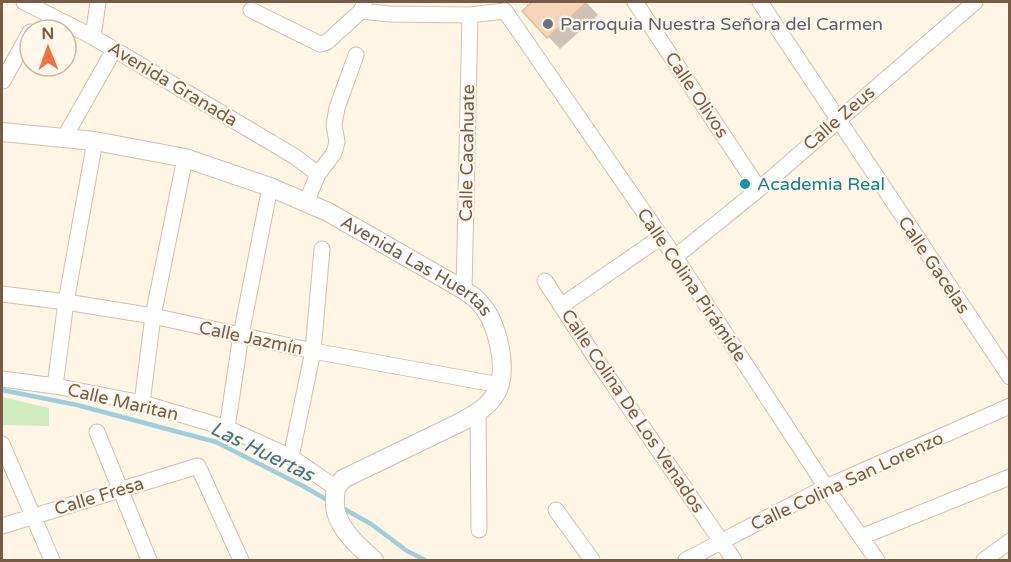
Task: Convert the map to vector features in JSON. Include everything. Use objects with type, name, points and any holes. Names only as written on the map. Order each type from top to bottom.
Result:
[{"type":"street","name":"Avenida Granada","points":[[24,2],[93,37],[294,156],[318,174]]},
{"type":"street","points":[[93,37],[98,2]]},
{"type":"street","name":"Calle Olivos","points":[[635,2],[759,189]]},
{"type":"street","name":"Calle Gacelas","points":[[760,2],[1009,374]]},
{"type":"street","name":"Calle Zeus","points":[[675,257],[759,189],[975,2]]},
{"type":"street","points":[[251,10],[320,44],[327,42],[363,6],[390,14],[470,15],[510,6]]},
{"type":"street","name":"Calle Colina Pirámide","points":[[510,6],[877,561]]},
{"type":"street","points":[[38,18],[42,10]]},
{"type":"street","name":"Calle Cacahuate","points":[[464,290],[470,15]]},
{"type":"street","points":[[64,138],[114,50]]},
{"type":"street","points":[[2,81],[18,53]]},
{"type":"street","points":[[306,202],[318,174],[334,153],[338,142],[334,125],[337,108],[356,56]]},
{"type":"street","name":"Avenida Las Huertas","points":[[2,132],[95,141],[185,158],[270,187],[328,212],[464,290],[478,301],[495,329],[499,344],[500,385]]},
{"type":"street","points":[[55,386],[66,302],[95,141]]},
{"type":"street","points":[[142,403],[153,316],[185,158]]},
{"type":"street","points":[[227,429],[241,335],[270,187]]},
{"type":"street","points":[[561,306],[661,237]]},
{"type":"street","points":[[291,456],[313,351],[322,249]]},
{"type":"street","name":"Calle Colina De Los Venados","points":[[545,281],[734,561]]},
{"type":"street","name":"Calle Jazmín","points":[[2,294],[153,316],[313,351],[500,385]]},
{"type":"street","name":"Calle Maritan","points":[[2,379],[55,386],[142,403],[227,429],[291,456],[335,490]]},
{"type":"street","points":[[374,561],[345,531],[336,512],[335,490],[343,479],[478,412],[489,403],[500,385]]},
{"type":"street","name":"Calle Colina San Lorenzo","points":[[686,561],[826,487],[1010,406]]},
{"type":"street","points":[[478,412],[479,530]]},
{"type":"street","points":[[97,432],[149,561]]},
{"type":"street","points":[[2,444],[52,561]]},
{"type":"street","name":"Calle Fresa","points":[[2,526],[198,466],[241,561]]},
{"type":"street","points":[[861,537],[1010,477]]},
{"type":"street","points":[[556,510],[592,561]]},
{"type":"street","points":[[984,561],[1007,549]]},
{"type":"green space","points":[[2,397],[49,408],[49,426],[2,425]]},
{"type":"building","name":"Parroquia Nuestra Señora del Carmen","points":[[532,2],[587,2],[547,38],[522,11]]},
{"type":"waterway","name":"Las Huertas","points":[[2,390],[77,405],[216,442],[329,501]]},
{"type":"waterway","name":"Las Huertas","points":[[339,506],[371,524],[407,551],[425,560]]},
{"type":"place","name":"Parroquia Nuestra Señora del Carmen","points":[[548,24]]},
{"type":"place","name":"Academia Real","points":[[745,184]]}]
